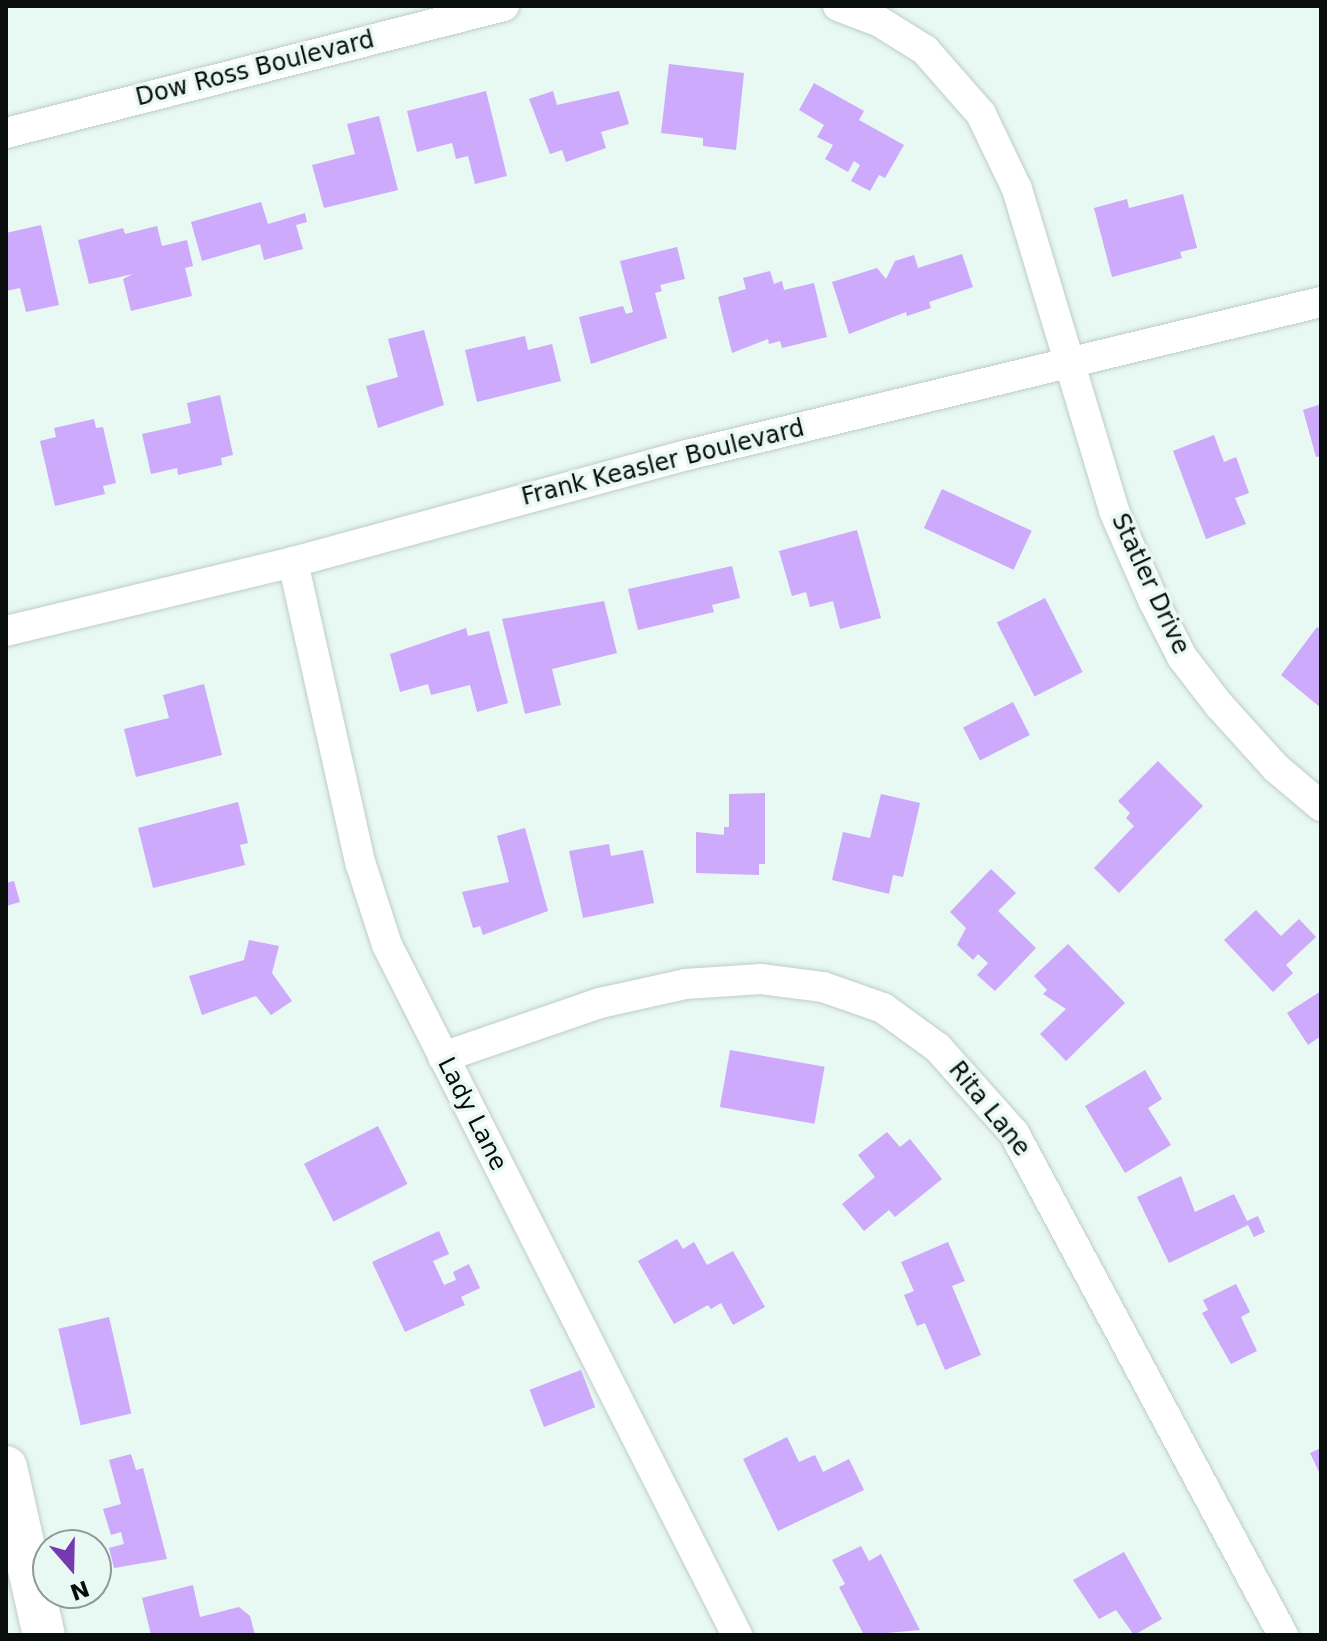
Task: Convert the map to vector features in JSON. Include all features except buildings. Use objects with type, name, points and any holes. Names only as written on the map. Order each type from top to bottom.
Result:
[{"type":"street","name":"Dow Ross Boulevard","points":[[6,133],[504,6]]},
{"type":"street","points":[[838,6],[880,22],[925,50],[981,114],[1017,189],[1071,362]]},
{"type":"street","name":"Frank Keasler Boulevard","points":[[6,631],[293,562],[687,455],[1321,302]]},
{"type":"street","name":"Statler Drive","points":[[1071,362],[1114,511],[1182,657],[1276,768],[1321,806]]},
{"type":"street","name":"Lady Lane","points":[[293,562],[361,865],[387,945],[737,1635]]},
{"type":"street","name":"Rita Lane","points":[[443,1057],[600,1003],[685,984],[761,979],[808,985],[883,1008],[938,1048],[1014,1133],[1283,1635]]},
{"type":"street","points":[[6,1467],[44,1635]]}]
